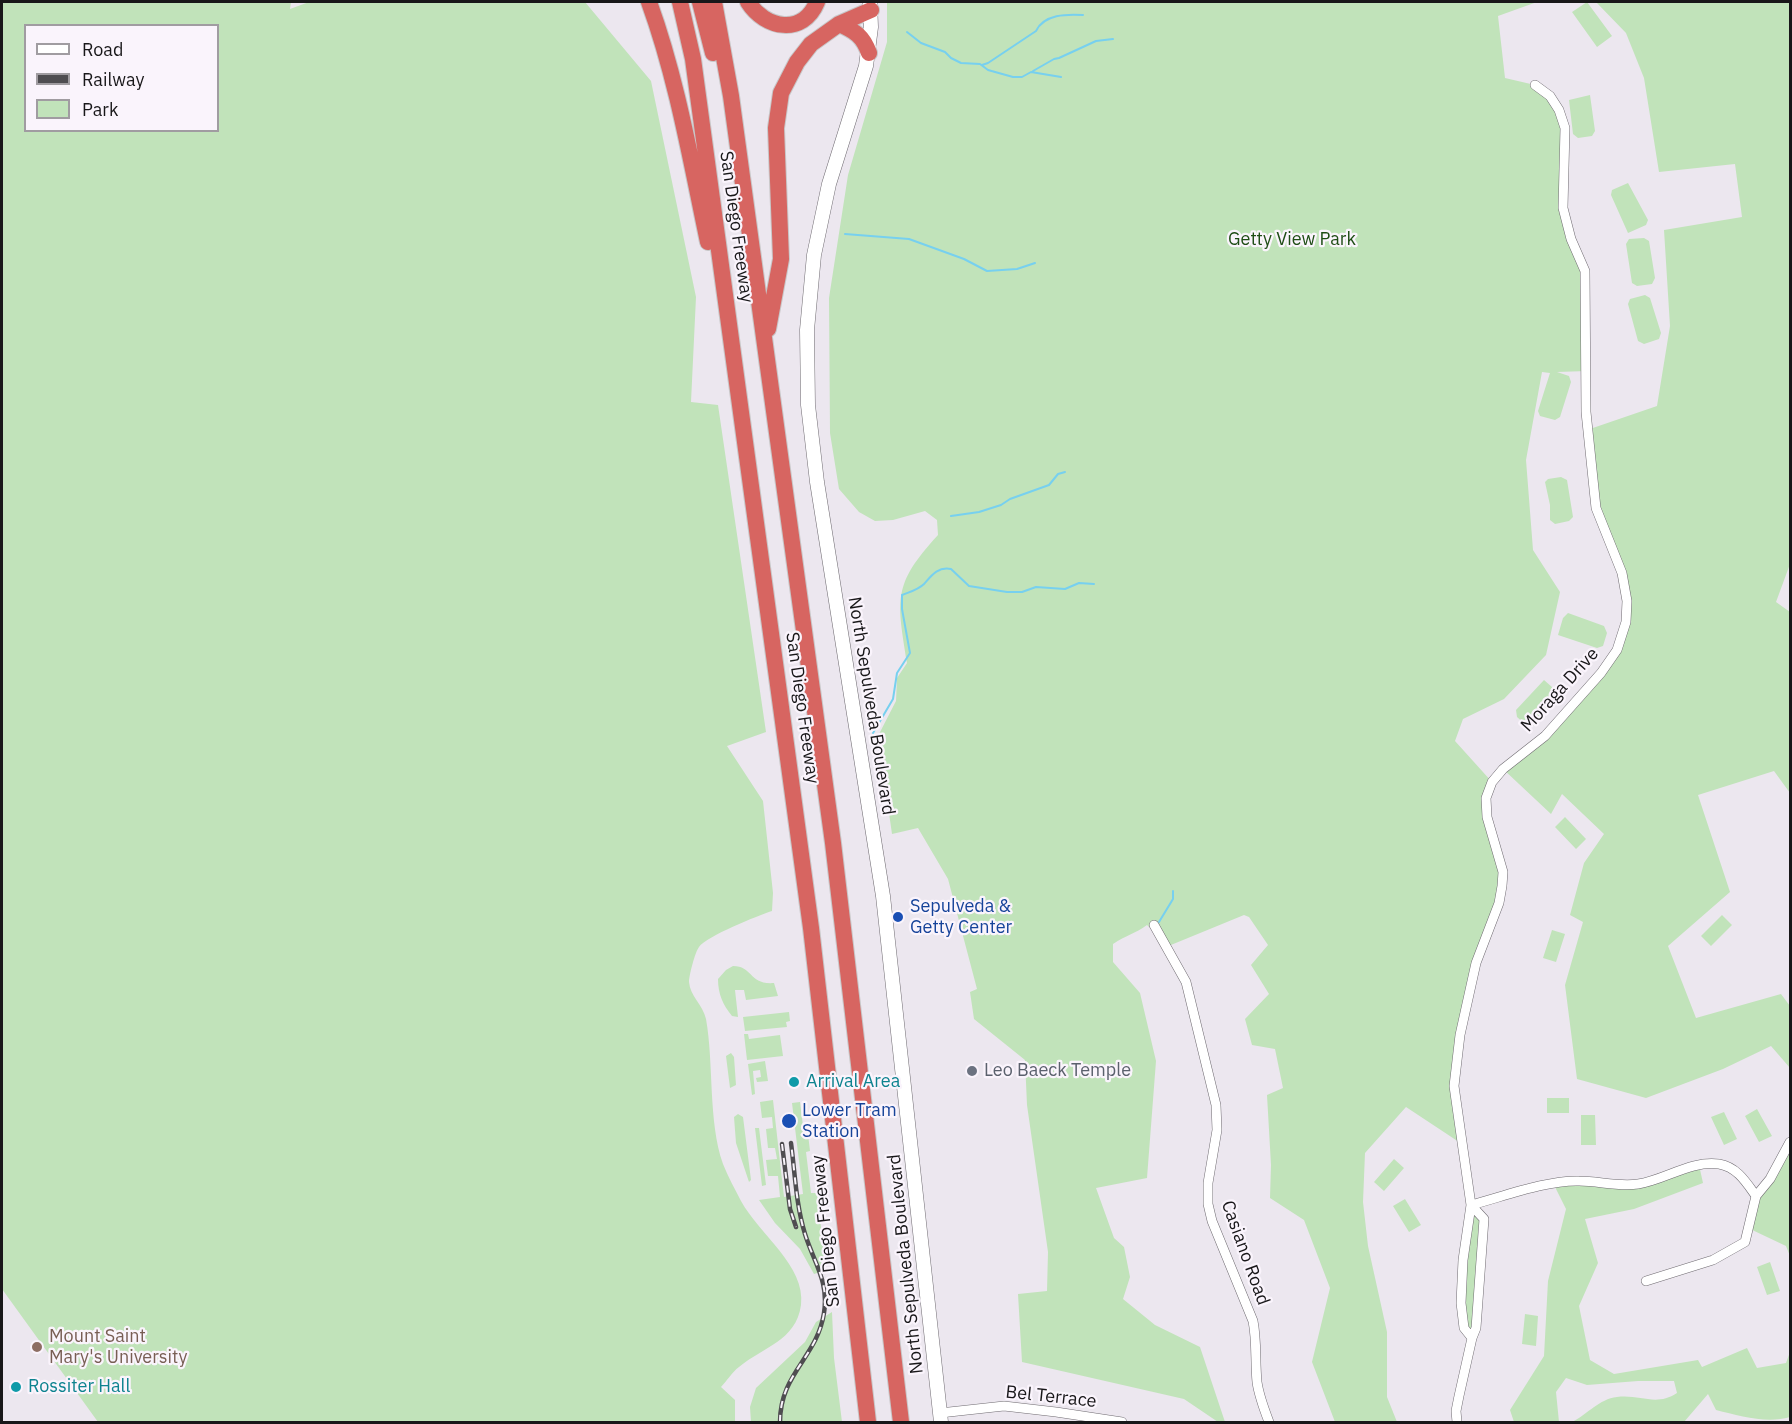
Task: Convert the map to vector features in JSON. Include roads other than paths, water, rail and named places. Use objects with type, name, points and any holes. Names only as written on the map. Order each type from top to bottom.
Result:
[{"type":"highway","points":[[649,2],[666,51],[733,356]]},
{"type":"highway","name":"San Diego Freeway","points":[[680,2],[693,59],[786,730],[819,992],[868,1422]]},
{"type":"highway","points":[[690,2],[700,40],[718,164],[710,180]]},
{"type":"highway","points":[[700,2],[719,83],[731,96]]},
{"type":"highway","name":"San Diego Freeway","points":[[714,2],[731,96],[814,700],[901,1422]]},
{"type":"highway","points":[[748,2],[763,19],[785,25],[805,17],[817,2]]},
{"type":"highway","points":[[765,344],[781,260],[776,128],[779,104],[790,73],[803,53],[820,37],[870,6]]},
{"type":"highway","points":[[839,24],[856,32],[862,38],[868,53]]},
{"type":"main road","name":"North Sepulveda Boulevard","points":[[870,6],[868,53],[835,161],[817,238],[808,313],[808,405],[817,482],[883,896],[940,1418]]},
{"type":"street","name":"Moraga Drive","points":[[1472,1338],[1464,1328],[1461,1302],[1463,1260],[1471,1205],[1454,1086],[1460,1035],[1476,963],[1499,903],[1502,886],[1503,872],[1487,817],[1486,798],[1492,782],[1503,769],[1545,735],[1601,673],[1617,650],[1626,622],[1627,601],[1622,573],[1596,508],[1586,412],[1585,271],[1570,239],[1563,208],[1565,128],[1559,110],[1550,96],[1535,85]]},
{"type":"street","name":"Casiano Road","points":[[1154,926],[1186,982],[1216,1105],[1217,1130],[1208,1183],[1208,1204],[1212,1221],[1253,1321],[1257,1338],[1257,1380],[1260,1399],[1269,1422]]},
{"type":"street","points":[[1646,1281],[1713,1260],[1745,1242],[1756,1196],[1770,1179],[1791,1142]]},
{"type":"street","points":[[1471,1205],[1553,1183],[1578,1181],[1608,1185],[1639,1184],[1699,1165],[1719,1164],[1733,1169],[1742,1176],[1756,1196]]},
{"type":"street","name":"Moraga Drive","points":[[1457,1422],[1456,1411],[1476,1328],[1484,1219],[1471,1205]]},
{"type":"street","name":"Bel Terrace","points":[[940,1418],[1004,1406],[1122,1422]]},
{"type":"waterway","points":[[982,65],[1036,31],[1044,21],[1050,18],[1063,15],[1083,15]]},
{"type":"waterway","points":[[907,32],[921,43],[945,52],[961,63],[980,64],[988,70],[1013,77],[1022,77],[1031,72],[1061,77]]},
{"type":"waterway","points":[[1033,71],[1054,59],[1096,41],[1113,39]]},
{"type":"waterway","points":[[845,234],[909,239],[964,259],[987,271],[1017,269],[1035,263]]},
{"type":"waterway","points":[[951,516],[979,512],[1001,505],[1010,499],[1049,485],[1058,474],[1065,472]]},
{"type":"waterway","points":[[873,733],[893,699],[897,673],[910,653],[902,609],[902,595],[922,586],[935,572],[946,568],[951,569],[969,586],[1007,592],[1022,592],[1036,587],[1065,589],[1079,583],[1094,584]]},
{"type":"waterway","points":[[1159,922],[1173,899],[1173,891]]},
{"type":"railway","points":[[780,1422],[786,1391],[820,1329],[825,1302],[823,1282],[802,1223],[791,1143]]},
{"type":"railway","points":[[782,1144],[790,1209],[796,1227]]},
{"type":"place","name":"Sepulveda & Getty Center","points":[[898,917]]},
{"type":"place","name":"Leo Baeck Temple","points":[[972,1071]]},
{"type":"place","name":"Arrival Area","points":[[794,1082]]},
{"type":"place","name":"Lower Tram Station","points":[[789,1121]]},
{"type":"place","name":"Mount Saint Mary's University","points":[[37,1347]]},
{"type":"place","name":"Rossiter Hall","points":[[16,1387]]},
{"type":"park label","name":"Getty View Park","points":[[1292,240]]}]
